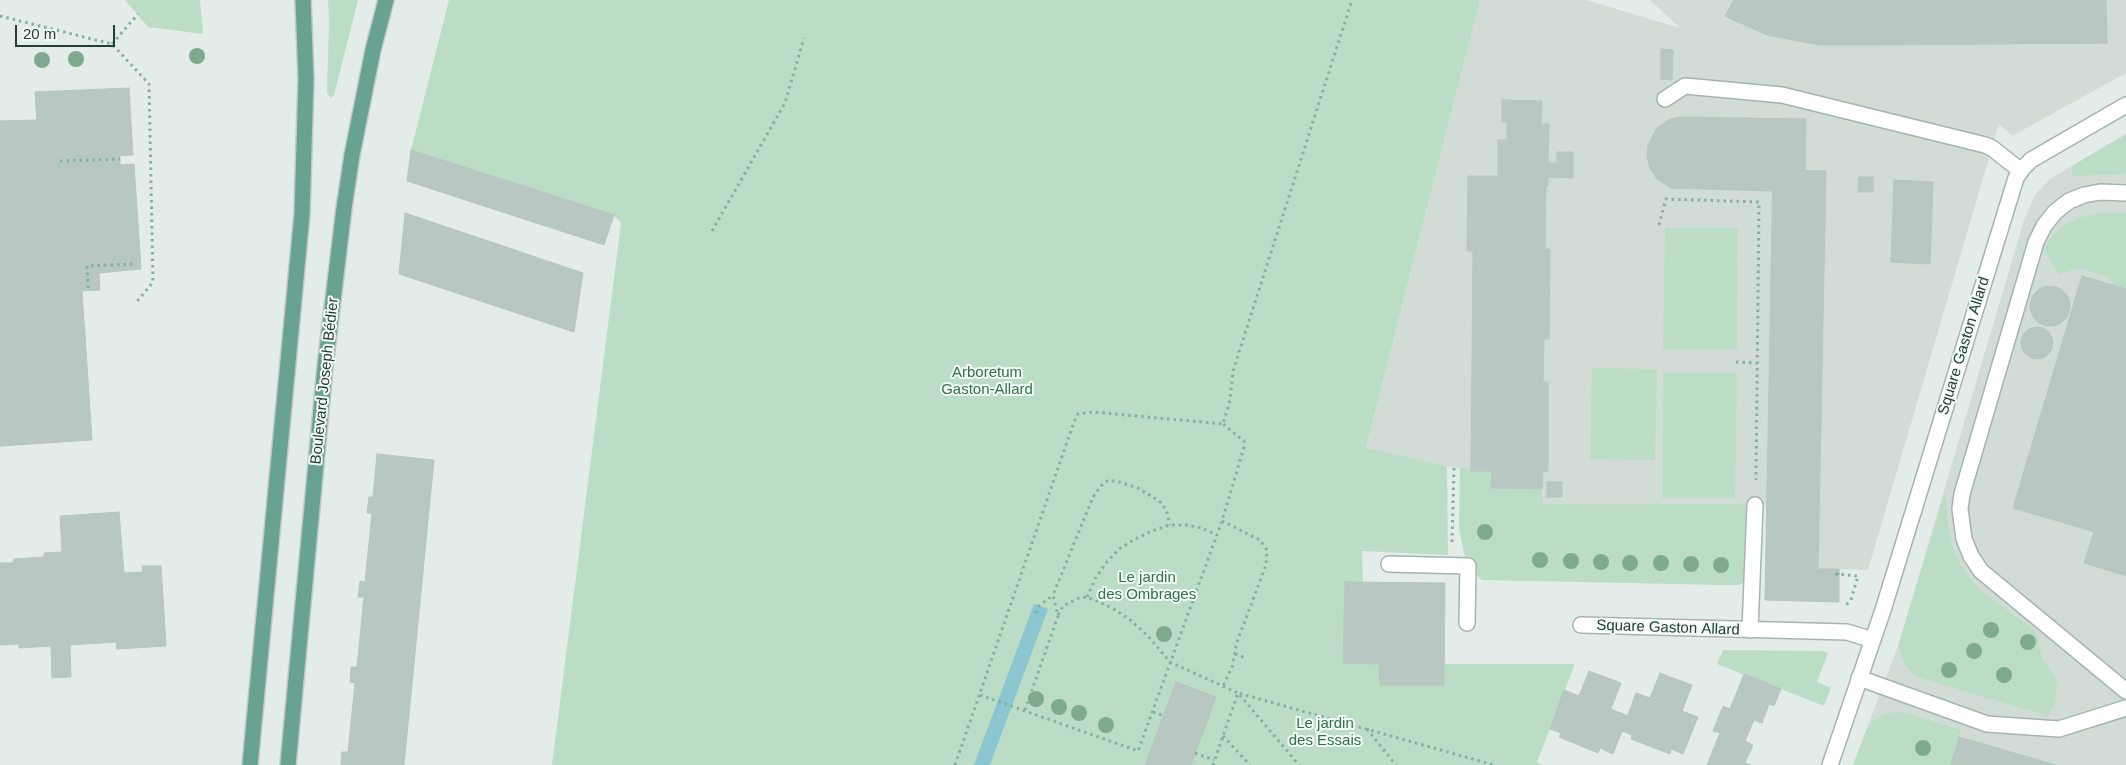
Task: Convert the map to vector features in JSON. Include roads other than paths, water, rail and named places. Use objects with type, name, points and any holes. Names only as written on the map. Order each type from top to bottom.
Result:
[{"type":"main road","points":[[250,765],[302,214],[306,79],[303,0]]},
{"type":"main road","name":"Boulevard Joseph Bédier","points":[[288,765],[325,367],[344,208],[369,69],[386,0]]},
{"type":"street","points":[[1665,99],[1685,86],[1782,95],[1985,145],[1992,148],[2021,171]]},
{"type":"street","name":"Square Gaston Allard","points":[[1830,765],[1873,640],[2016,178],[2032,160],[2126,106]]},
{"type":"street","points":[[2126,193],[2100,192],[2084,195],[2069,201],[2055,212],[2044,226],[2036,242],[1962,494],[1960,509],[1964,540],[1981,572],[2126,691]]},
{"type":"street","points":[[1750,630],[1755,505]]},
{"type":"street","points":[[1389,564],[1468,566],[1466,623]]},
{"type":"street","name":"Square Gaston Allard","points":[[1581,625],[1848,632],[1873,640]]},
{"type":"street","points":[[1859,678],[1987,724],[2059,730],[2126,708]]},
{"type":"water","points":[[1034,604],[1048,609],[990,765],[974,765]]},
{"type":"park label","name":"Arboretum Gaston-Allard","points":[[987,382]]},
{"type":"park label","name":"Le jardin des Ombrages","points":[[1147,586]]},
{"type":"park label","name":"Le jardin des Essais","points":[[1325,732]]}]
